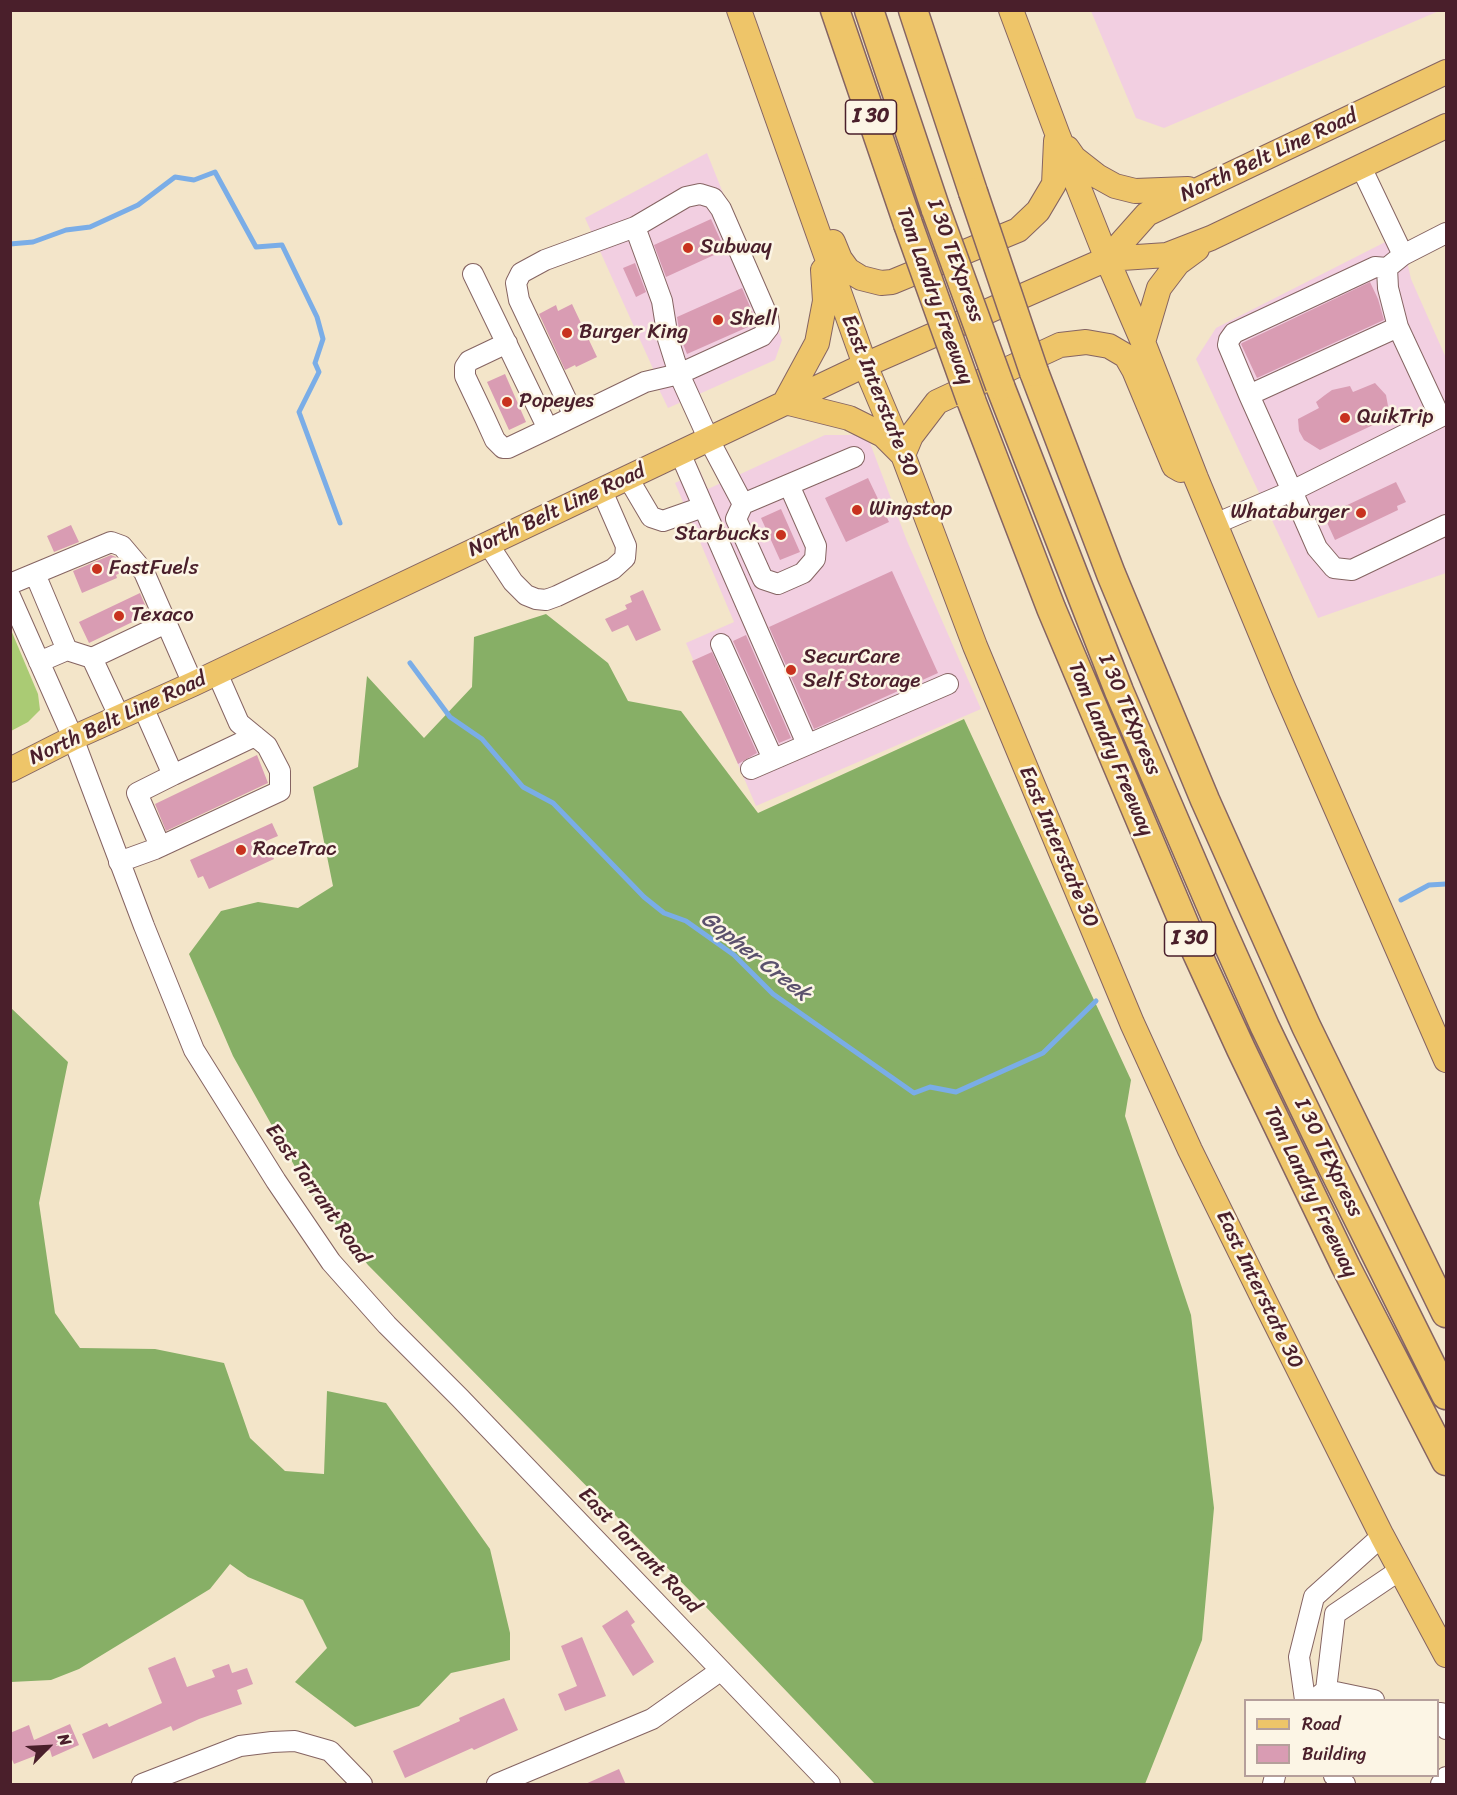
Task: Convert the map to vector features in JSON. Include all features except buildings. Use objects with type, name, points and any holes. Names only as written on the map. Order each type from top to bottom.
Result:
[{"type":"highway","name":"Tom Landry Freeway","points":[[835,10],[971,400],[1055,618],[1191,940],[1241,1049],[1341,1258],[1446,1461]]},
{"type":"highway","name":"I 30 TEXpress","points":[[868,10],[936,210],[1000,386],[1119,691],[1265,1027],[1446,1395]]},
{"type":"highway","points":[[913,10],[1034,372],[1116,584],[1205,800],[1306,1026],[1446,1313]]},
{"type":"main road","name":"East Interstate 30","points":[[739,10],[865,366],[903,455],[975,646],[1132,1023],[1200,1170],[1382,1536],[1446,1654]]},
{"type":"main road","points":[[1011,10],[1107,259],[1143,342],[1215,524],[1283,687],[1446,1060]]},
{"type":"main road","name":"North Belt Line Road","points":[[1107,259],[1147,214],[1446,72]]},
{"type":"main road","name":"North Belt Line Road","points":[[10,770],[73,738],[143,708],[865,366],[1107,259],[1167,255],[1211,238],[1446,126]]},
{"type":"main road","points":[[795,163],[811,186],[840,259],[848,270],[861,278],[881,283],[892,282],[1018,230],[1038,211],[1054,184],[1057,133]]},
{"type":"main road","points":[[1057,133],[1074,158],[1097,176],[1115,186],[1135,191],[1202,188]]},
{"type":"main road","points":[[1143,342],[1159,288],[1178,263],[1211,238]]},
{"type":"main road","points":[[822,247],[825,301],[817,343],[785,402],[849,418],[865,425],[883,435],[903,455],[911,436],[937,402],[1060,345],[1086,342],[1109,346],[1126,356],[1134,370],[1174,466],[1196,478]]},
{"type":"street","points":[[1361,167],[1403,255]]},
{"type":"street","points":[[507,343],[469,361],[465,368],[465,376],[495,440],[503,448],[508,448],[645,382],[679,374],[762,336],[769,327],[768,316],[721,209],[713,198],[700,194],[686,197],[635,226],[545,260],[520,273],[516,283],[519,300],[574,416]]},
{"type":"street","points":[[635,226],[662,301],[668,339],[679,374],[739,512],[763,579],[778,584],[803,573],[815,559],[816,546],[789,485]]},
{"type":"street","points":[[1446,232],[1403,255],[1387,268],[1375,267],[1234,333],[1228,345],[1317,548],[1334,568],[1352,570],[1446,525]]},
{"type":"street","points":[[1215,524],[1443,422],[1398,327],[1388,288],[1387,268]]},
{"type":"street","points":[[473,274],[548,429]]},
{"type":"street","points":[[1249,395],[1398,327]]},
{"type":"street","points":[[680,453],[807,744]]},
{"type":"street","points":[[739,512],[789,485],[854,457]]},
{"type":"street","points":[[628,478],[651,517],[663,521],[703,507]]},
{"type":"street","points":[[489,544],[513,582],[526,595],[546,600],[557,596],[613,569],[625,558],[626,546],[602,491]]},
{"type":"street","points":[[10,584],[111,542],[122,546],[144,572],[193,684]]},
{"type":"street","points":[[35,574],[67,650]]},
{"type":"street","name":"East Tarrant Road","points":[[10,596],[73,738],[119,862],[194,1050],[276,1181],[331,1262],[387,1325],[830,1785]]},
{"type":"street","points":[[39,662],[67,650],[92,658],[166,623]]},
{"type":"street","points":[[721,644],[773,759]]},
{"type":"street","points":[[92,658],[120,718]]},
{"type":"street","points":[[119,862],[160,846],[280,791],[280,771],[267,746],[239,723],[217,673]]},
{"type":"street","points":[[751,769],[948,684]]},
{"type":"street","points":[[143,708],[172,775]]},
{"type":"street","points":[[160,846],[136,793],[255,736]]},
{"type":"street","points":[[1305,1699],[1299,1657],[1314,1597],[1382,1536]]},
{"type":"street","points":[[1356,1699],[1320,1695],[1335,1614],[1400,1570]]},
{"type":"street","points":[[497,1785],[652,1719],[720,1671]]},
{"type":"street","points":[[1439,1713],[1441,1713],[1446,1729]]},
{"type":"street","points":[[142,1785],[240,1746],[295,1741],[330,1751],[362,1785]]},
{"type":"street","points":[[1442,1785],[1446,1777]]},
{"type":"shaded area","points":[[1091,11],[1439,11],[1164,128],[1136,118]]},
{"type":"shaded area","points":[[707,153],[782,340],[775,360],[668,408],[652,375],[655,373],[585,218]]},
{"type":"shaded area","points":[[1401,234],[1411,279],[1446,358],[1446,573],[1318,618],[1196,359],[1216,328]]},
{"type":"shaded area","points":[[825,435],[867,435],[907,541],[981,709],[756,806],[686,643],[734,622],[675,483],[700,471],[708,489]]},
{"type":"green space","points":[[546,614],[608,663],[628,701],[681,711],[758,813],[964,719],[1131,1080],[1125,1116],[1191,1315],[1214,1508],[1202,1640],[1145,1784],[875,1784],[705,1606],[368,1265],[308,1190],[233,1056],[189,954],[221,911],[258,902],[298,908],[333,886],[313,787],[358,767],[367,676],[424,738],[472,687],[474,637]]},
{"type":"green space","points":[[11,630],[38,694],[40,710],[28,722],[11,731]]},
{"type":"green space","points":[[11,1008],[68,1062],[39,1203],[55,1313],[80,1348],[155,1349],[224,1363],[250,1438],[285,1471],[324,1474],[327,1391],[386,1403],[490,1549],[510,1633],[510,1660],[451,1673],[419,1706],[355,1727],[295,1682],[327,1648],[303,1600],[248,1577],[230,1564],[210,1589],[79,1669],[51,1680],[11,1682]]},
{"type":"waterway","name":"Gopher Creek","points":[[10,244],[33,242],[66,230],[90,227],[138,205],[175,177],[194,180],[215,172],[256,247],[282,245],[317,317],[323,339],[315,363],[319,372],[299,412],[340,523]]},
{"type":"waterway","name":"Gopher Creek","points":[[410,663],[450,717],[482,739],[523,787],[553,803],[644,897],[664,913],[686,921],[734,955],[773,994],[914,1093],[930,1087],[956,1092],[1043,1053],[1096,1001]]},
{"type":"waterway","name":"Gopher Creek","points":[[1401,900],[1429,885],[1446,884]]},
{"type":"place","name":"Subway","points":[[688,248]]},
{"type":"place","name":"Shell","points":[[718,320]]},
{"type":"place","name":"Burger King","points":[[567,333]]},
{"type":"place","name":"Popeyes","points":[[507,402]]},
{"type":"place","name":"QuikTrip","points":[[1345,418]]},
{"type":"place","name":"Wingstop","points":[[857,510]]},
{"type":"place","name":"Whataburger","points":[[1361,513]]},
{"type":"place","name":"Starbucks","points":[[781,535]]},
{"type":"place","name":"FastFuels","points":[[97,569]]},
{"type":"place","name":"Texaco","points":[[119,616]]},
{"type":"place","name":"SecurCare Self Storage","points":[[791,670]]},
{"type":"place","name":"RaceTrac","points":[[241,850]]}]
